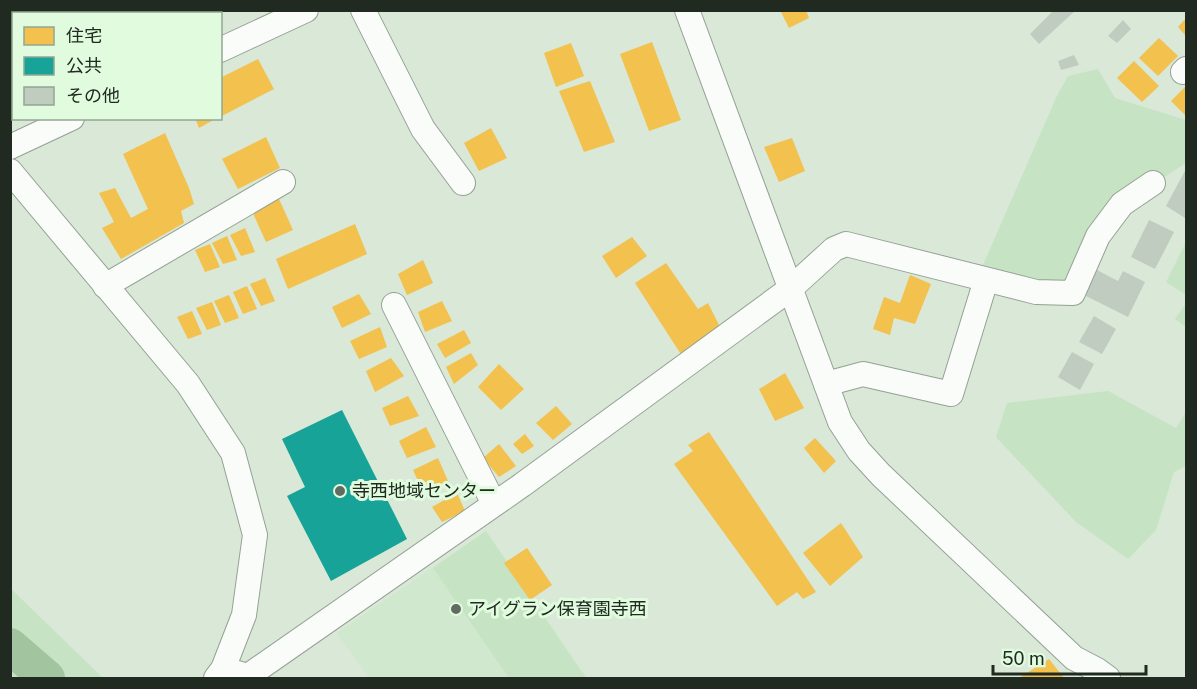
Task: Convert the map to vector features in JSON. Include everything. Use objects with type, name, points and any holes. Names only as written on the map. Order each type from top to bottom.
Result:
[{"type":"street","points":[[363,10],[423,129],[463,183]]},
{"type":"street","points":[[687,10],[840,422],[859,451],[881,475],[1074,658],[1108,678]]},
{"type":"street","points":[[222,49],[299,12]]},
{"type":"street","points":[[10,147],[68,120]]},
{"type":"street","points":[[10,171],[188,384],[233,453],[255,535],[244,615],[220,674],[248,676],[494,504],[790,289],[834,249],[846,244],[1036,292],[1073,293],[1098,236],[1122,204],[1153,183]]},
{"type":"street","points":[[105,286],[283,182]]},
{"type":"street","points":[[826,384],[863,374],[951,394],[986,279]]},
{"type":"street","points":[[394,305],[494,504]]},
{"type":"shaded area","points":[[1098,69],[1115,98],[1186,120],[1186,163],[1122,204],[1073,293],[983,265],[1056,98],[1068,76]]},
{"type":"shaded area","points":[[1186,242],[1186,295],[1166,282]]},
{"type":"shaded area","points":[[1186,303],[1186,327],[1175,319]]},
{"type":"shaded area","points":[[1108,391],[1176,428],[1186,412],[1186,466],[1174,472],[1156,530],[1128,559],[1076,522],[996,437],[1007,403]]},
{"type":"shaded area","name":"アイグラン保育園寺西","points":[[486,531],[587,678],[369,678],[337,633]]},
{"type":"shaded area","points":[[486,531],[585,677],[509,678],[433,568]]},
{"type":"shaded area","points":[[11,589],[103,678],[11,678]]},
{"type":"building: 住宅","points":[[109,10],[141,10],[142,12],[110,12]]},
{"type":"building: 住宅","points":[[780,10],[806,10],[809,18],[789,28]]},
{"type":"building: 住宅","points":[[1186,18],[1186,36],[1178,27]]},
{"type":"building: 住宅","points":[[1159,38],[1178,56],[1158,76],[1139,58]]},
{"type":"building: 住宅","points":[[652,42],[681,120],[649,131],[620,54]]},
{"type":"building: 住宅","points":[[571,43],[584,76],[556,87],[544,53]]},
{"type":"building: 住宅","points":[[258,59],[274,89],[222,116],[222,77]]},
{"type":"building: 住宅","points":[[1134,61],[1159,86],[1142,102],[1117,78]]},
{"type":"building: 住宅","points":[[590,81],[615,142],[584,152],[559,91]]},
{"type":"building: 住宅","points":[[1186,86],[1186,116],[1171,101]]},
{"type":"building: 住宅","points":[[196,120],[213,120],[199,128]]},
{"type":"building: 住宅","points":[[491,128],[507,158],[479,171],[464,143]]},
{"type":"building: 住宅","points":[[165,133],[194,204],[181,211],[184,223],[121,259],[102,228],[114,222],[99,193],[115,188],[131,218],[148,209],[123,154]]},
{"type":"building: 住宅","points":[[266,137],[280,168],[238,189],[222,159]]},
{"type":"building: 住宅","points":[[792,138],[805,171],[779,182],[764,147]]},
{"type":"building: 住宅","points":[[279,199],[293,230],[266,242],[252,211]]},
{"type":"building: 住宅","points":[[355,224],[367,254],[288,289],[276,259]]},
{"type":"building: 住宅","points":[[245,228],[255,252],[241,256],[230,235]]},
{"type":"building: 住宅","points":[[227,236],[237,260],[223,264],[212,243]]},
{"type":"building: 住宅","points":[[632,237],[647,256],[616,278],[602,256]]},
{"type":"building: 住宅","points":[[210,244],[220,267],[205,272],[195,250]]},
{"type":"building: 住宅","points":[[423,260],[433,283],[407,295],[398,274]]},
{"type":"building: 住宅","points":[[666,263],[698,309],[708,303],[722,331],[684,359],[635,283]]},
{"type":"building: 住宅","points":[[910,275],[931,284],[915,324],[894,318],[890,335],[873,329],[884,297],[900,303]]},
{"type":"building: 住宅","points":[[265,278],[275,301],[261,306],[250,284]]},
{"type":"building: 住宅","points":[[247,286],[257,309],[243,314],[233,292]]},
{"type":"building: 住宅","points":[[359,294],[371,314],[342,328],[332,307]]},
{"type":"building: 住宅","points":[[229,295],[239,318],[225,323],[214,301]]},
{"type":"building: 住宅","points":[[442,301],[452,321],[425,332],[418,312]]},
{"type":"building: 住宅","points":[[212,302],[221,325],[207,330],[196,308]]},
{"type":"building: 住宅","points":[[192,311],[202,334],[188,339],[177,317]]},
{"type":"building: 住宅","points":[[380,327],[387,347],[359,359],[350,341]]},
{"type":"building: 住宅","points":[[464,330],[471,343],[445,358],[437,344]]},
{"type":"building: 住宅","points":[[471,353],[478,365],[454,384],[446,367]]},
{"type":"building: 住宅","points":[[391,358],[404,376],[375,392],[366,371]]},
{"type":"building: 住宅","points":[[499,364],[524,389],[501,410],[478,387]]},
{"type":"building: 住宅","points":[[785,373],[804,408],[775,421],[759,389]]},
{"type":"building: 住宅","points":[[408,396],[419,416],[390,426],[382,408]]},
{"type":"building: 住宅","points":[[556,406],[572,424],[553,440],[536,423]]},
{"type":"building: 住宅","points":[[426,427],[436,447],[407,458],[399,441]]},
{"type":"building: 住宅","points":[[709,432],[816,592],[803,599],[797,592],[777,606],[674,464],[693,451],[688,445]]},
{"type":"building: 住宅","points":[[525,434],[534,446],[522,454],[513,444]]},
{"type":"building: 住宅","points":[[815,438],[836,461],[824,473],[804,448]]},
{"type":"building: 住宅","points":[[499,444],[516,466],[499,477],[483,458]]},
{"type":"building: 住宅","points":[[438,458],[448,481],[423,492],[413,470]]},
{"type":"building: 住宅","points":[[457,493],[465,511],[442,522],[432,507]]},
{"type":"building: 住宅","points":[[841,523],[863,557],[830,586],[803,553]]},
{"type":"building: 住宅","points":[[527,548],[552,585],[530,600],[504,563]]},
{"type":"building: 住宅","points":[[1049,659],[1064,678],[1019,678]]},
{"type":"building: 公共","name":"寺西地域センター","points":[[342,410],[407,539],[331,581],[287,496],[305,487],[282,439]]},
{"type":"building: その他","points":[[1054,10],[1076,10],[1039,44],[1030,34]]},
{"type":"building: その他","points":[[1123,20],[1131,29],[1117,43],[1108,36]]},
{"type":"building: その他","points":[[1074,55],[1079,65],[1061,70],[1058,61]]},
{"type":"building: その他","points":[[1186,169],[1186,216],[1185,218],[1166,206]]},
{"type":"building: その他","points":[[1149,220],[1174,232],[1155,269],[1131,257]]},
{"type":"building: その他","points":[[1095,269],[1118,281],[1123,271],[1145,282],[1128,317],[1082,294]]},
{"type":"building: その他","points":[[1094,316],[1116,329],[1102,354],[1079,342]]},
{"type":"building: その他","points":[[1072,352],[1094,364],[1080,390],[1058,377]]},
{"type":"waterway","points":[[10,646],[47,678]]},
{"type":"place","name":"寺西地域センター","points":[[340,491]]},
{"type":"place","name":"アイグラン保育園寺西","points":[[456,609]]}]
